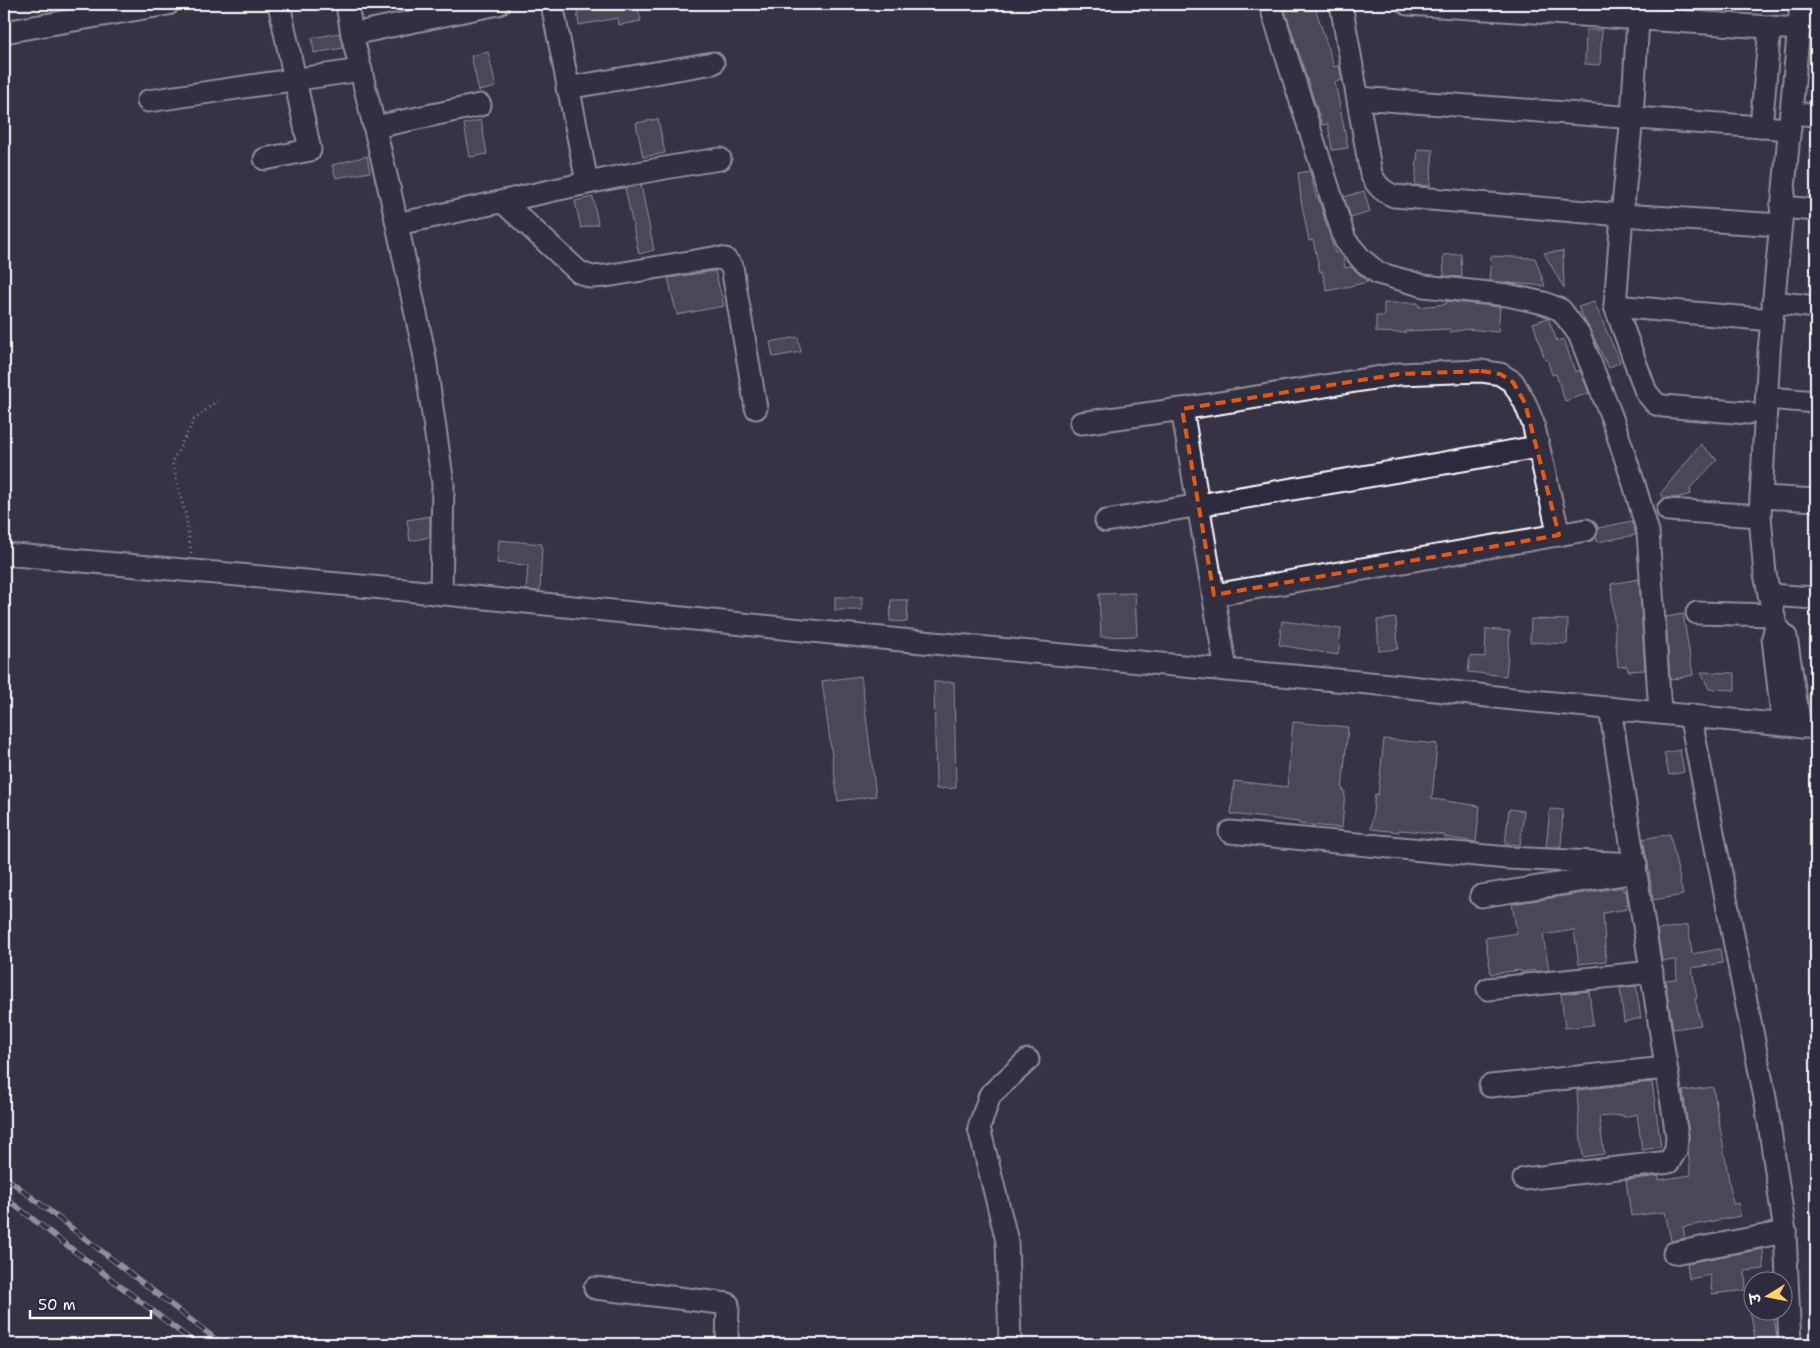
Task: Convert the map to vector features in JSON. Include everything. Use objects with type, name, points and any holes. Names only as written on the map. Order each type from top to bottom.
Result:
[{"type":"street","points":[[4,32],[168,4]]},
{"type":"street","points":[[265,159],[310,150],[279,4]]},
{"type":"street","points":[[348,4],[352,34],[397,224],[424,352],[444,484],[441,594]]},
{"type":"street","points":[[352,34],[498,4]]},
{"type":"street","points":[[552,4],[587,182]]},
{"type":"street","points":[[1270,4],[1346,240],[1362,260],[1378,273],[1424,286],[1507,295],[1544,303],[1561,310],[1579,334],[1612,418],[1648,532],[1660,712]]},
{"type":"street","points":[[1341,4],[1371,174],[1376,186],[1384,192],[1394,196],[1622,215],[1780,216],[1816,210]]},
{"type":"street","points":[[4,554],[441,594],[1800,726],[1773,638],[1775,621],[1762,554],[1761,506],[1780,216],[1790,121],[1804,18],[1770,27],[1639,11],[1408,4]]},
{"type":"street","points":[[1639,11],[1632,117],[1614,306],[1640,379],[1646,392],[1656,404],[1748,413]]},
{"type":"street","points":[[1761,127],[1770,27]]},
{"type":"street","points":[[567,88],[713,63]]},
{"type":"street","points":[[148,101],[361,70]]},
{"type":"street","points":[[1358,98],[1761,127],[1816,115]]},
{"type":"street","points":[[375,127],[480,105]]},
{"type":"street","points":[[397,224],[587,182],[720,159]]},
{"type":"street","points":[[503,202],[579,272],[591,277],[714,258],[725,259],[732,267],[756,408]]},
{"type":"street","points":[[1614,306],[1773,311],[1816,307]]},
{"type":"street","points":[[1081,423],[1182,409],[1399,374],[1481,371],[1500,374],[1512,382],[1526,403],[1559,535]]},
{"type":"street","points":[[1767,398],[1816,402]]},
{"type":"street","points":[[1182,409],[1226,670]]},
{"type":"street","points":[[1106,521],[1538,447]]},
{"type":"street","points":[[1668,510],[1761,506],[1816,500]]},
{"type":"street","points":[[1214,595],[1586,530]]},
{"type":"street","points":[[1769,595],[1816,598]]},
{"type":"street","points":[[1697,613],[1775,621]]},
{"type":"street","points":[[1524,1179],[1669,1162],[1676,1150],[1677,1136],[1610,708]]},
{"type":"street","points":[[1690,715],[1766,1103],[1785,1232],[1790,1344]]},
{"type":"street","points":[[1230,832],[1636,868]]},
{"type":"street","points":[[1481,896],[1636,868]]},
{"type":"street","points":[[1488,989],[1652,972]]},
{"type":"street","points":[[1010,1344],[1007,1241],[979,1128],[990,1095],[1028,1060]]},
{"type":"street","points":[[1490,1086],[1666,1068]]},
{"type":"street","points":[[1674,1253],[1785,1232]]},
{"type":"street","points":[[595,1288],[728,1304],[727,1344]]},
{"type":"path","points":[[193,571],[186,517],[172,462],[194,420],[217,401]]},
{"type":"highlighted area","points":[[1481,371],[1500,374],[1513,382],[1525,403],[1559,535],[1214,595],[1182,409],[1399,374]]},
{"type":"building","points":[[589,4],[637,4],[641,21],[619,25],[618,18],[579,25],[577,11],[590,9]]},
{"type":"building","points":[[1283,4],[1314,4],[1334,67],[1339,65],[1342,80],[1335,82],[1348,148],[1332,150],[1328,124],[1322,125]]},
{"type":"building","points":[[1586,30],[1602,30],[1600,65],[1585,64]]},
{"type":"building","points":[[339,33],[343,48],[314,53],[312,38]]},
{"type":"building","points":[[488,52],[496,87],[479,91],[471,56]]},
{"type":"building","points":[[658,119],[665,153],[643,157],[636,123]]},
{"type":"building","points":[[481,120],[487,154],[470,157],[464,124]]},
{"type":"building","points":[[1418,149],[1433,150],[1430,186],[1415,185]]},
{"type":"building","points":[[367,156],[370,172],[336,178],[332,165]]},
{"type":"building","points":[[1310,171],[1316,197],[1318,197],[1335,253],[1339,252],[1343,256],[1345,268],[1351,267],[1368,282],[1327,291],[1322,271],[1320,272],[1313,240],[1309,241],[1301,200],[1298,173]]},
{"type":"building","points":[[641,185],[654,250],[639,254],[625,188]]},
{"type":"building","points":[[1364,191],[1370,212],[1351,218],[1344,197]]},
{"type":"building","points":[[593,197],[598,224],[581,228],[575,201]]},
{"type":"building","points":[[1563,251],[1564,288],[1544,253]]},
{"type":"building","points":[[1461,254],[1462,277],[1444,276],[1443,255]]},
{"type":"building","points":[[1491,256],[1535,258],[1545,286],[1489,281]]},
{"type":"building","points":[[715,271],[724,306],[677,315],[668,278]]},
{"type":"building","points":[[1446,301],[1500,307],[1498,332],[1468,329],[1450,332],[1450,329],[1405,331],[1405,333],[1376,332],[1376,316],[1384,316],[1384,303],[1418,303],[1419,307],[1446,304]]},
{"type":"building","points":[[1594,302],[1620,362],[1609,368],[1578,307]]},
{"type":"building","points":[[1548,318],[1557,341],[1564,339],[1575,372],[1580,370],[1589,393],[1565,401],[1556,374],[1552,375],[1547,359],[1545,360],[1533,323]]},
{"type":"building","points":[[798,337],[801,352],[773,357],[770,342]]},
{"type":"building","points":[[1701,444],[1717,460],[1690,488],[1691,494],[1676,498],[1664,498],[1661,493]]},
{"type":"building","points":[[430,516],[430,537],[410,541],[407,520]]},
{"type":"building","points":[[1632,521],[1636,535],[1597,542],[1598,528]]},
{"type":"building","points":[[499,540],[542,544],[540,591],[526,590],[528,565],[497,563]]},
{"type":"building","points":[[1639,579],[1645,670],[1628,671],[1627,666],[1618,667],[1611,584]]},
{"type":"building","points":[[1135,593],[1137,636],[1101,637],[1099,594]]},
{"type":"building","points":[[835,597],[862,597],[862,610],[835,610]]},
{"type":"building","points":[[891,600],[908,600],[907,622],[890,621]]},
{"type":"building","points":[[1683,614],[1693,675],[1670,680],[1666,617]]},
{"type":"building","points":[[1396,618],[1398,649],[1379,651],[1377,620]]},
{"type":"building","points":[[1531,619],[1568,620],[1567,644],[1530,642]]},
{"type":"building","points":[[1282,621],[1341,629],[1338,655],[1279,645]]},
{"type":"building","points":[[1486,629],[1510,631],[1506,676],[1468,672],[1470,656],[1485,657]]},
{"type":"building","points":[[1701,672],[1735,673],[1735,690],[1709,689]]},
{"type":"building","points":[[861,676],[876,796],[838,801],[822,681]]},
{"type":"building","points":[[934,682],[954,682],[956,788],[936,789]]},
{"type":"building","points":[[1293,722],[1348,727],[1342,790],[1345,791],[1342,828],[1231,814],[1234,781],[1287,787]]},
{"type":"building","points":[[1384,739],[1437,744],[1432,799],[1480,806],[1476,842],[1413,831],[1399,830],[1399,832],[1371,829],[1375,794],[1378,795]]},
{"type":"building","points":[[1680,750],[1684,772],[1669,775],[1664,753]]},
{"type":"building","points":[[1509,809],[1524,811],[1520,845],[1505,844]]},
{"type":"building","points":[[1550,809],[1563,810],[1561,847],[1546,847]]},
{"type":"building","points":[[1670,834],[1683,895],[1653,900],[1643,839]]},
{"type":"building","points":[[1623,887],[1623,891],[1626,890],[1627,909],[1603,913],[1606,961],[1579,964],[1574,930],[1543,935],[1549,970],[1521,972],[1520,970],[1491,974],[1485,938],[1517,933],[1512,904]]},
{"type":"building","points":[[1688,925],[1692,954],[1720,949],[1722,963],[1692,968],[1697,998],[1695,999],[1701,1025],[1673,1029],[1665,980],[1677,979],[1676,960],[1662,961],[1657,930]]},
{"type":"building","points":[[1636,986],[1641,1018],[1624,1022],[1620,988]]},
{"type":"building","points":[[1589,991],[1593,1025],[1565,1028],[1561,994]]},
{"type":"building","points":[[1652,1082],[1661,1147],[1642,1150],[1637,1114],[1623,1117],[1623,1115],[1599,1117],[1604,1154],[1583,1157],[1577,1090]]},
{"type":"building","points":[[1713,1087],[1733,1204],[1738,1203],[1740,1216],[1683,1227],[1685,1238],[1671,1241],[1665,1212],[1631,1216],[1626,1180],[1659,1176],[1659,1180],[1691,1175],[1688,1151],[1689,1134],[1683,1091]]},
{"type":"building","points":[[1763,1249],[1764,1269],[1742,1270],[1742,1290],[1712,1294],[1710,1275],[1689,1279],[1687,1263]]},
{"type":"building","points":[[1752,1320],[1774,1320],[1778,1344],[1756,1344]]},
{"type":"railway","points":[[4,1176],[222,1344]]},
{"type":"railway","points":[[4,1197],[196,1344]]}]
